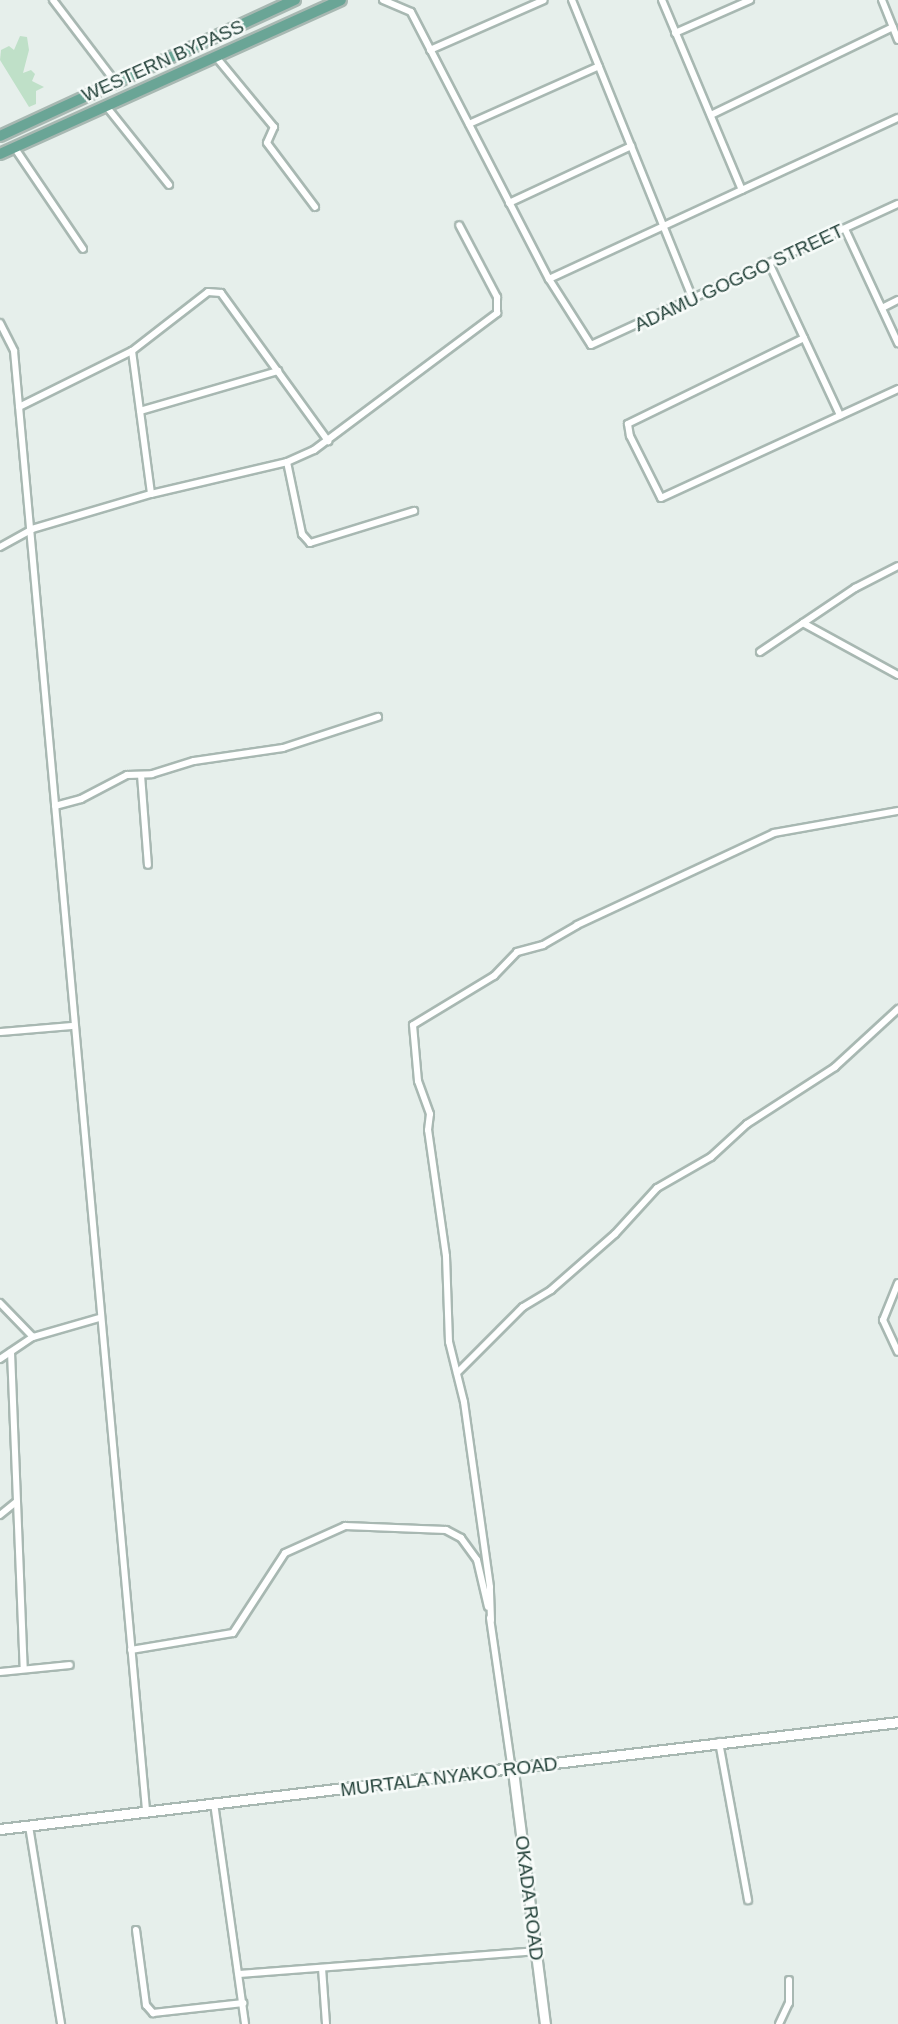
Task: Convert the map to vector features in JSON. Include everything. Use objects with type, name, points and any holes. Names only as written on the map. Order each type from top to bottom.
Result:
[{"type":"main road","name":"WESTERN BYPASS","points":[[0,135],[295,0]]},
{"type":"main road","name":"WESTERN BYPASS","points":[[0,153],[341,0]]},
{"type":"street","points":[[53,0],[117,83]]},
{"type":"street","points":[[383,0],[407,8],[549,279],[898,118]]},
{"type":"street","points":[[430,50],[544,0]]},
{"type":"street","points":[[572,0],[694,300]]},
{"type":"street","points":[[662,0],[742,190]]},
{"type":"street","points":[[676,33],[750,0]]},
{"type":"street","points":[[882,0],[898,40]]},
{"type":"street","points":[[711,115],[893,27]]},
{"type":"street","points":[[216,57],[274,127],[267,143],[316,208]]},
{"type":"street","points":[[469,124],[599,66]]},
{"type":"street","points":[[106,106],[169,185]]},
{"type":"street","points":[[509,203],[631,146]]},
{"type":"street","points":[[14,147],[83,249]]},
{"type":"street","name":"ADAMU GOGGO STREET","points":[[549,279],[582,337],[595,345],[898,204]]},
{"type":"street","points":[[1,544],[32,530],[151,494],[287,462],[328,440],[497,313],[497,297],[459,225]]},
{"type":"street","points":[[845,229],[898,343]]},
{"type":"street","points":[[770,265],[840,415]]},
{"type":"street","points":[[19,407],[132,351],[208,292],[221,293],[328,440]]},
{"type":"street","points":[[881,308],[898,300]]},
{"type":"street","points":[[0,323],[14,351],[32,530],[72,1026],[146,1811]]},
{"type":"street","points":[[804,338],[628,424],[653,489],[661,498],[672,496],[898,389]]},
{"type":"street","points":[[132,351],[151,494]]},
{"type":"street","points":[[140,411],[278,371]]},
{"type":"street","points":[[287,462],[302,534],[310,542],[414,511]]},
{"type":"street","points":[[760,652],[898,566]]},
{"type":"street","points":[[803,623],[898,675]]},
{"type":"street","points":[[55,806],[81,799],[127,775],[141,775],[194,761],[283,748],[378,717]]},
{"type":"street","points":[[141,775],[148,865]]},
{"type":"street","points":[[491,1620],[491,1587],[457,1373],[449,1342],[446,1255],[428,1130],[430,1114],[418,1081],[413,1025],[494,976],[517,952],[543,946],[577,925],[774,832],[898,811]]},
{"type":"street","points":[[457,1373],[523,1307],[551,1290],[615,1234],[657,1188],[711,1157],[747,1124],[839,1064],[898,1009]]},
{"type":"street","points":[[0,1032],[72,1026]]},
{"type":"street","points":[[898,1283],[883,1321],[898,1352]]},
{"type":"street","points":[[0,1303],[33,1337]]},
{"type":"street","points":[[0,1359],[33,1337],[99,1318]]},
{"type":"street","points":[[10,1352],[23,1669]]},
{"type":"street","points":[[0,1515],[16,1502]]},
{"type":"street","points":[[131,1650],[233,1633],[285,1553],[345,1526],[446,1530],[461,1538],[477,1560],[491,1620],[513,1771]]},
{"type":"street","points":[[0,1672],[70,1665]]},
{"type":"street","name":"MURTALA NYAKO ROAD","points":[[0,1829],[513,1771],[719,1742],[898,1722]]},
{"type":"street","points":[[719,1742],[748,1900]]},
{"type":"street","name":"OKADA ROAD","points":[[513,1771],[545,2024]]},
{"type":"street","points":[[214,1803],[245,2024]]},
{"type":"street","points":[[29,1826],[61,2024]]},
{"type":"street","points":[[136,1930],[146,2005],[153,2013],[243,2003]]},
{"type":"street","points":[[239,1974],[536,1951]]},
{"type":"street","points":[[322,1968],[326,2024]]},
{"type":"street","points":[[779,2024],[789,2003],[789,1980]]},
{"type":"green space","points":[[20,36],[27,37],[29,50],[23,73],[31,70],[35,74],[32,81],[44,87],[36,91],[36,104],[29,107],[0,60],[1,50],[9,46],[14,50]]}]
